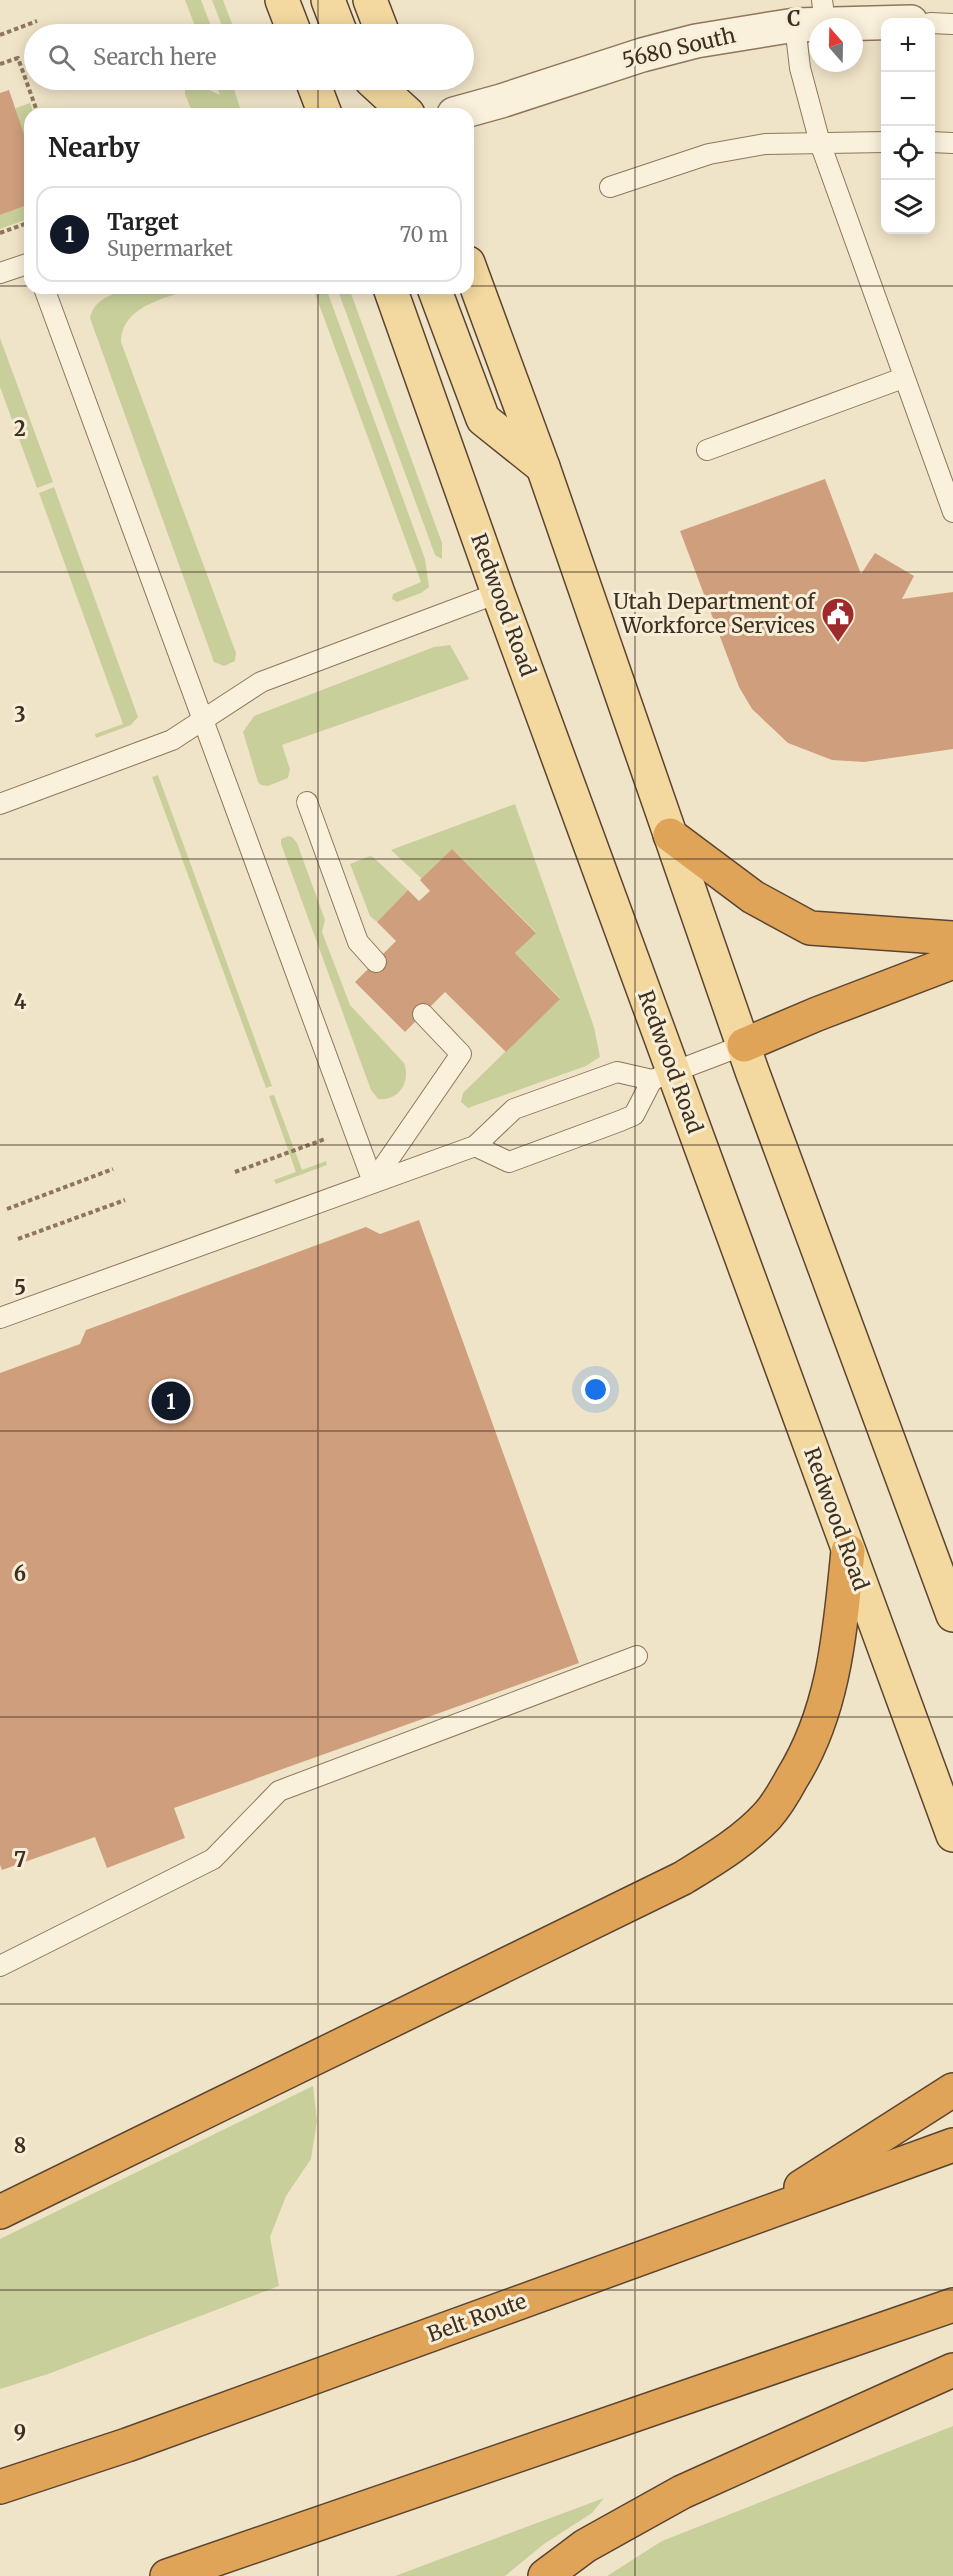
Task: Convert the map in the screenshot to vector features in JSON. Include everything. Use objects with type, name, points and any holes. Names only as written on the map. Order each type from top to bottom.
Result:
[{"type":"highway","points":[[670,835],[753,897],[810,928],[953,938]]},
{"type":"highway","points":[[744,1045],[817,1014],[953,962]]},
{"type":"highway","points":[[0,2212],[683,1878],[712,1861],[744,1837],[768,1815],[805,1758],[819,1727],[839,1639],[848,1551]]},
{"type":"highway","points":[[751,2219],[953,2090]]},
{"type":"highway","name":"Belt Route","points":[[0,2487],[127,2445],[953,2145]]},
{"type":"highway","points":[[167,2576],[953,2305]]},
{"type":"highway","points":[[544,2576],[585,2546],[682,2492],[953,2370]]},
{"type":"main road","points":[[282,0],[291,24]]},
{"type":"main road","points":[[328,0],[337,24]]},
{"type":"main road","points":[[370,0],[379,24]]},
{"type":"main road","points":[[316,90],[323,108]]},
{"type":"main road","points":[[382,90],[401,108]]},
{"type":"main road","points":[[404,90],[411,108]]},
{"type":"main road","points":[[474,279],[543,467],[744,1045],[953,1614]]},
{"type":"main road","name":"Redwood Road","points":[[392,294],[498,593],[663,1076],[848,1551],[953,1835]]},
{"type":"main road","points":[[436,294],[483,419],[543,467]]},
{"type":"street","name":"5680 South","points":[[474,108],[642,55],[696,41],[814,16],[881,20]]},
{"type":"lane","points":[[814,16],[800,68],[820,143],[953,512]]},
{"type":"lane","points":[[935,23],[953,24]]},
{"type":"lane","points":[[610,187],[709,154],[765,144],[881,142]]},
{"type":"lane","points":[[935,142],[953,143]]},
{"type":"lane","points":[[0,273],[24,264]]},
{"type":"lane","points":[[46,294],[373,1182]]},
{"type":"lane","points":[[707,450],[903,378]]},
{"type":"lane","points":[[0,804],[172,740],[261,682],[498,593]]},
{"type":"lane","points":[[307,802],[358,942],[376,962]]},
{"type":"lane","points":[[373,1182],[461,1054],[423,1014]]},
{"type":"lane","points":[[0,1318],[475,1146],[514,1109],[617,1072],[663,1076],[744,1045]]},
{"type":"lane","points":[[475,1146],[509,1162],[620,1121],[634,1115],[663,1076]]},
{"type":"lane","points":[[0,1966],[213,1858],[279,1791],[637,1656]]},
{"type":"path","points":[[29,24],[37,21]]},
{"type":"path","points":[[0,35],[24,26]]},
{"type":"path","points":[[0,64],[18,58],[24,75]]},
{"type":"path","points":[[29,90],[36,108]]},
{"type":"path","points":[[0,233],[24,224]]},
{"type":"path","points":[[235,1172],[353,1129]]},
{"type":"path","points":[[7,1209],[113,1169]]},
{"type":"path","points":[[18,1239],[124,1200]]},
{"type":"green space","points":[[185,0],[201,0],[210,24],[194,24]]},
{"type":"green space","points":[[212,0],[223,0],[232,24],[221,24]]},
{"type":"green space","points":[[185,90],[210,90],[220,95],[218,90],[234,90],[240,108],[191,108]]},
{"type":"green space","points":[[30,103],[32,108],[24,108],[24,136],[15,112],[16,108]]},
{"type":"green space","points":[[24,206],[24,220],[0,229],[0,215]]},
{"type":"green space","points":[[178,294],[137,311],[123,329],[121,342],[236,653],[235,661],[224,666],[214,662],[90,318],[92,311],[100,301],[112,295]]},
{"type":"green space","points":[[315,294],[328,294],[425,559],[429,587],[421,593],[397,602],[392,599],[393,594],[421,582]]},
{"type":"green space","points":[[339,294],[351,294],[442,543],[442,559],[435,555]]},
{"type":"green space","points":[[0,338],[53,482],[37,488],[0,387]]},
{"type":"green space","points":[[54,487],[138,717],[131,725],[96,738],[95,734],[123,724],[39,493]]},
{"type":"green space","points":[[450,645],[469,679],[282,745],[290,769],[288,778],[268,786],[258,782],[243,732],[254,716],[434,647]]},
{"type":"green space","points":[[158,775],[272,1086],[266,1088],[152,777]]},
{"type":"green space","points":[[515,804],[594,1027],[600,1057],[586,1066],[468,1108],[461,1102],[463,1093],[560,998],[515,953],[536,932],[452,849],[422,879],[391,850]]},
{"type":"green space","points":[[288,836],[297,843],[325,920],[322,932],[350,1005],[404,1063],[406,1077],[404,1083],[392,1097],[378,1099],[371,1090],[281,844],[281,839]]},
{"type":"green space","points":[[370,856],[408,890],[377,922],[370,916],[350,864]]},
{"type":"green space","points":[[274,1095],[302,1170],[326,1161],[327,1165],[276,1184],[274,1180],[296,1172],[269,1096]]},
{"type":"green space","points":[[313,2086],[317,2121],[311,2159],[286,2196],[270,2237],[279,2286],[48,2374],[0,2389],[0,2239]]},
{"type":"green space","points":[[953,2426],[953,2576],[607,2576],[662,2541]]},
{"type":"green space","points":[[604,2498],[592,2513],[544,2544],[505,2576],[395,2576]]},
{"type":"building","points":[[9,90],[24,134],[24,206],[0,215],[0,93]]},
{"type":"building","name":"Utah Department of Workforce Services","points":[[825,479],[861,574],[875,553],[914,576],[902,599],[953,592],[953,749],[864,762],[832,760],[788,743],[752,709],[739,687],[680,531]]},
{"type":"building","points":[[452,849],[536,933],[515,953],[560,999],[506,1052],[445,992],[405,1032],[355,982],[396,941],[377,922],[408,890],[419,901],[430,891],[420,880]]},
{"type":"building","points":[[419,1220],[579,1663],[174,1808],[185,1838],[107,1868],[95,1837],[2,1870],[0,1865],[0,1373],[80,1344],[86,1330],[366,1227],[380,1234]]},
{"type":"place","name":"Utah Department of Workforce Services","points":[[838,643]]},
{"type":"place","name":"Target","points":[[171,1401]]}]
